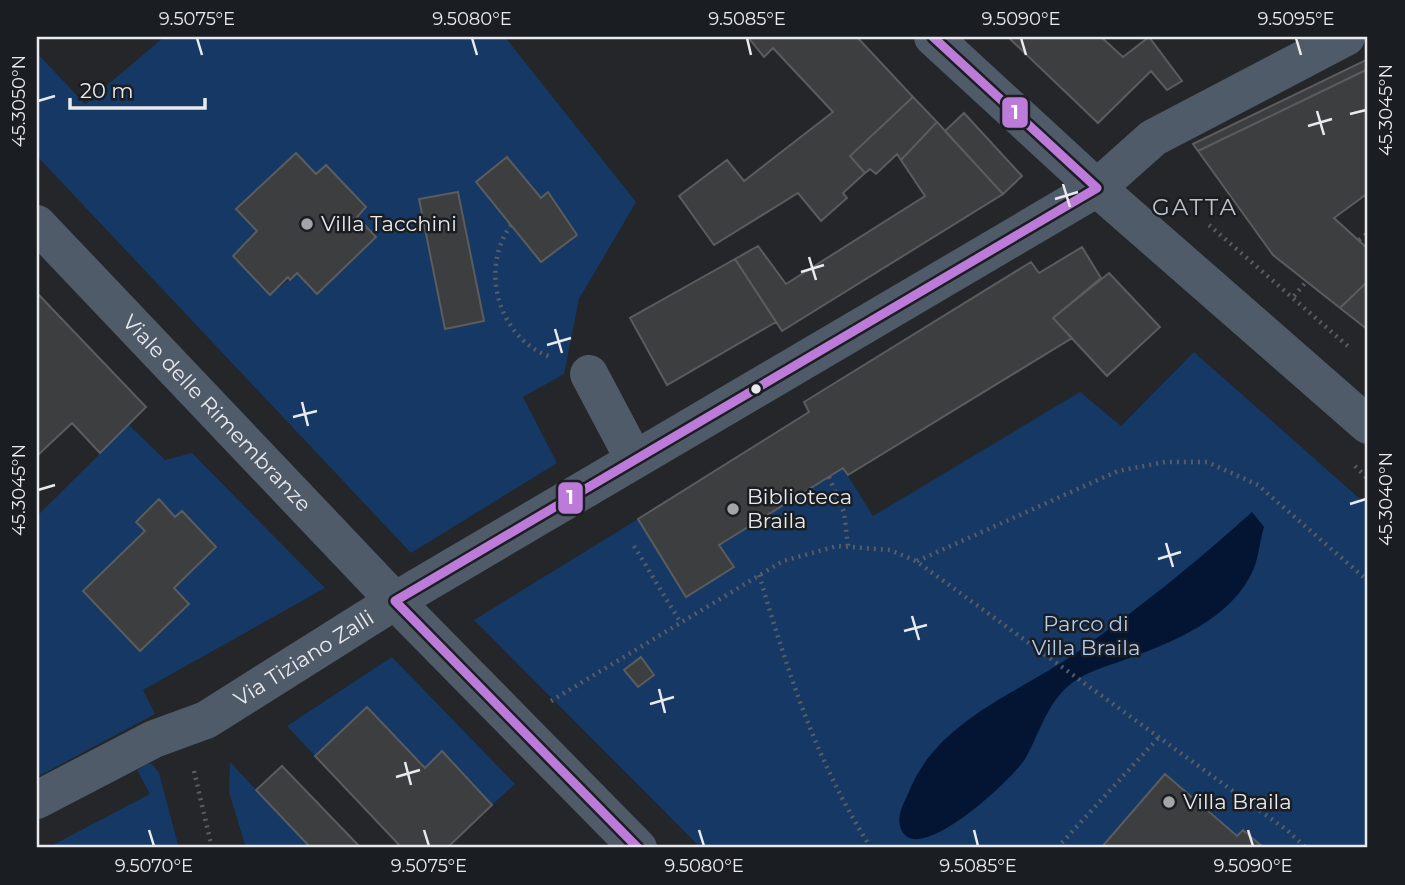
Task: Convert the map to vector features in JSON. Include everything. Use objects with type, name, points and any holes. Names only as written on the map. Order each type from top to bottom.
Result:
[{"type":"street","points":[[933,37],[1097,188],[1368,425]]},
{"type":"street","name":"Via Tiziano Zalli","points":[[37,800],[154,739],[206,720],[396,601],[1097,188],[1153,138],[1346,37]]},
{"type":"street","name":"Viale delle Rimembranze","points":[[41,238],[638,848]]},
{"type":"street","points":[[589,374],[634,459]]},
{"type":"path","points":[[511,225],[502,237],[495,258],[495,287],[503,308],[530,346],[546,355],[573,362],[589,374]]},
{"type":"path","points":[[1359,240],[1368,233]]},
{"type":"path","points":[[1294,296],[1306,282]]},
{"type":"path","points":[[1278,283],[1359,356]]},
{"type":"path","points":[[916,561],[1118,471],[1165,461],[1206,462],[1258,485],[1368,581]]},
{"type":"path","points":[[829,477],[844,512],[848,546]]},
{"type":"path","points":[[634,546],[681,623]]},
{"type":"path","points":[[515,724],[783,561],[806,553],[848,546],[890,551],[916,561],[1288,831],[1306,848]]},
{"type":"path","points":[[759,575],[797,699],[830,778],[871,848]]},
{"type":"path","points":[[206,720],[197,734],[192,754],[212,848]]},
{"type":"path","points":[[1057,848],[1158,737]]},
{"type":"green space","points":[[164,37],[505,37],[636,202],[579,299],[564,374],[523,397],[557,463],[411,553],[37,156],[37,53],[85,104]],"holes":[[[296,153],[316,174],[326,165],[366,208],[357,217],[317,294],[297,273],[270,295],[233,256],[257,231],[237,209]],[[457,192],[484,321],[446,328],[420,199]]]},
{"type":"green space","name":"Parco di Villa Braila","points":[[1194,352],[1368,506],[1368,848],[701,848],[474,620],[638,519],[686,596],[733,567],[719,545],[843,468],[873,516],[1080,392],[1121,426]]},
{"type":"green space","points":[[129,425],[165,460],[192,453],[325,588],[143,690],[155,714],[37,777],[37,516]]},
{"type":"green space","points":[[392,657],[515,784],[492,805],[442,752],[425,768],[367,707],[315,756],[287,726]]},
{"type":"green space","points":[[230,762],[311,848],[246,848],[229,792]]},
{"type":"green space","points":[[152,764],[159,773],[179,848],[47,848],[150,794],[137,770]]},
{"type":"shaded area","points":[[1252,512],[1264,527],[1254,568],[1244,586],[1217,615],[1181,636],[1077,679],[1057,698],[1025,759],[985,800],[944,830],[925,838],[910,838],[901,829],[901,811],[921,768],[938,746],[959,727],[1101,635],[1189,567]]},
{"type":"building","points":[[748,37],[857,37],[913,97],[850,156],[865,173],[843,193],[847,198],[821,221],[798,193],[714,245],[679,196],[727,160],[744,181],[833,112],[773,48],[764,57]]},
{"type":"building","points":[[1008,37],[1101,37],[1123,57],[1149,37],[1182,81],[1167,90],[1151,71],[1098,123]]},
{"type":"building","points":[[1368,59],[1368,69],[1198,151],[1193,144]]},
{"type":"building","points":[[1368,69],[1368,193],[1334,218],[1368,249],[1368,281],[1340,308],[1273,255],[1198,151]]},
{"type":"building","points":[[913,97],[937,122],[901,160],[897,154],[876,174],[870,169],[865,173],[850,156]]},
{"type":"building","points":[[964,113],[1022,176],[1003,194],[945,131]]},
{"type":"building","points":[[937,122],[1003,194],[782,331],[735,259],[758,246],[786,284],[925,196],[901,160]]},
{"type":"building","name":"Villa Tacchini","points":[[296,153],[316,174],[326,165],[366,207],[357,217],[376,237],[317,294],[297,273],[290,280],[288,277],[270,295],[233,256],[257,231],[236,209]]},
{"type":"building","points":[[507,157],[541,198],[548,192],[577,235],[541,262],[476,182]]},
{"type":"building","points":[[458,192],[484,321],[445,329],[419,199]]},
{"type":"building","points":[[1082,247],[1101,278],[1053,318],[1072,338],[848,475],[843,468],[719,545],[734,567],[686,597],[638,519],[809,412],[804,402],[1031,262],[1039,273]]},
{"type":"building","points":[[735,259],[776,322],[667,385],[630,318]]},
{"type":"building","points":[[1109,273],[1160,327],[1107,376],[1053,318]]},
{"type":"building","points":[[1368,281],[1368,330],[1340,308]]},
{"type":"building","points":[[37,293],[146,407],[100,453],[72,423],[37,456]]},
{"type":"building","points":[[159,499],[175,517],[182,511],[216,547],[174,588],[189,604],[140,651],[83,591],[145,531],[136,522]]},
{"type":"building","points":[[641,657],[654,675],[638,687],[624,670]]},
{"type":"building","points":[[367,707],[425,768],[442,751],[492,805],[447,848],[402,848],[315,756]]},
{"type":"building","points":[[282,766],[361,848],[311,848],[256,790]]},
{"type":"building","name":"Villa Braila","points":[[1165,774],[1237,836],[1243,830],[1264,848],[1101,848]]},
{"type":"transit line","name":"1","points":[[933,37],[1097,188]]},
{"type":"transit line","name":"1","points":[[395,601],[1097,188]]},
{"type":"transit line","name":"1","points":[[395,601],[638,848]]},
{"type":"place","name":"Villa Tacchini","points":[[307,224]]},
{"type":"place","name":"Biblioteca Braila","points":[[733,509]]},
{"type":"place","name":"Villa Braila","points":[[1169,802]]},
{"type":"district","name":"GATTA","points":[[1195,207]]}]
